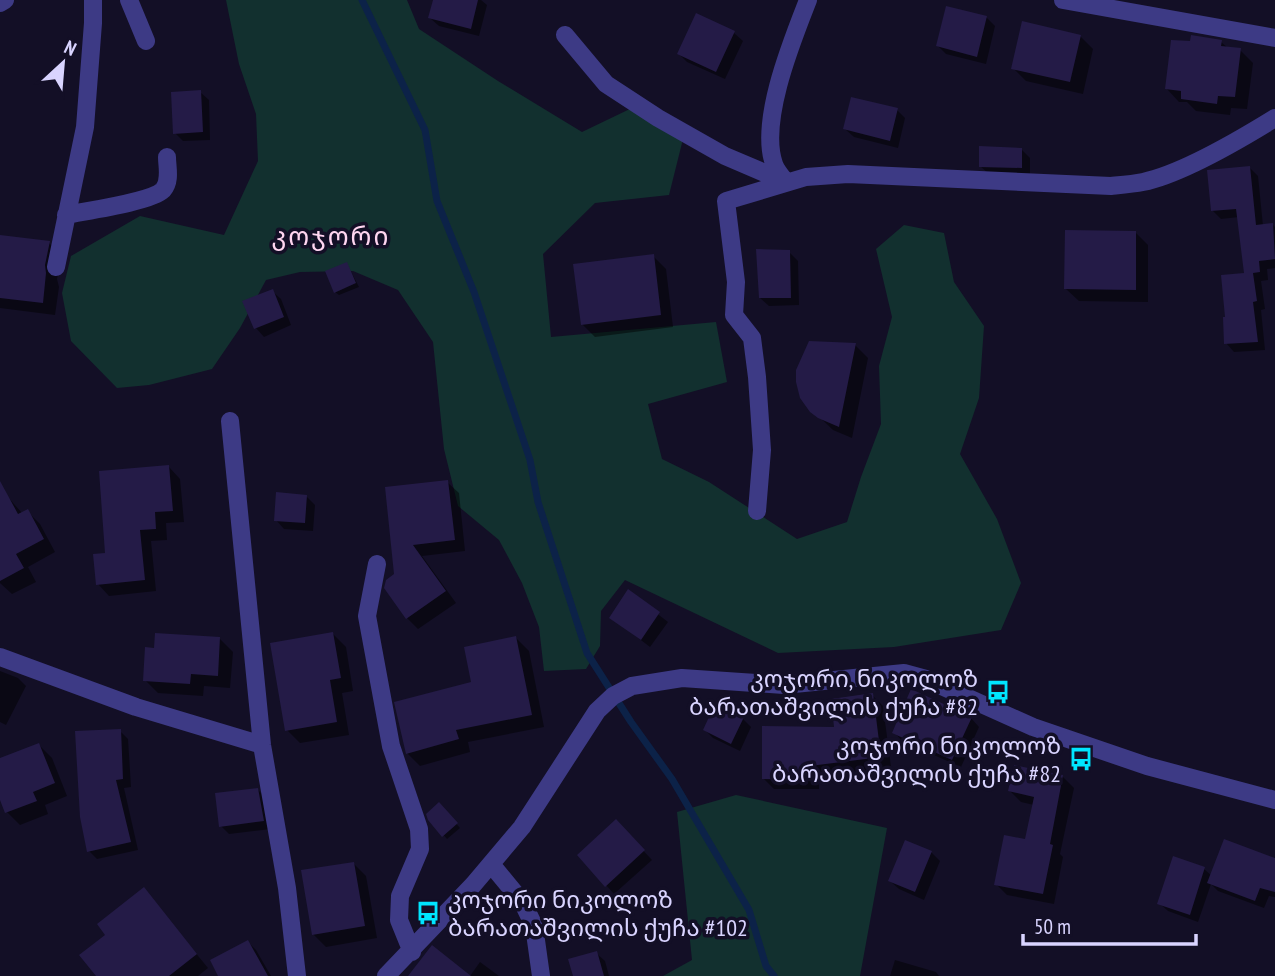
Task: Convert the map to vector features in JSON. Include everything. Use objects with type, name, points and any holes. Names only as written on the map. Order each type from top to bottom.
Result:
[{"type":"street","points":[[0,3],[5,0]]},
{"type":"street","points":[[56,267],[85,127],[93,0]]},
{"type":"street","points":[[130,0],[146,41]]},
{"type":"street","points":[[786,182],[774,165],[770,131],[785,61],[808,0]]},
{"type":"street","points":[[1063,0],[1275,38]]},
{"type":"street","points":[[565,35],[606,83],[616,90],[725,156],[786,182]]},
{"type":"street","points":[[757,511],[762,450],[757,377],[752,338],[734,315],[736,282],[726,201],[806,177],[848,174],[1111,186],[1144,182],[1177,170],[1241,139],[1275,118]]},
{"type":"street","points":[[66,215],[141,199],[164,189],[169,179],[166,157]]},
{"type":"street","points":[[230,421],[262,745],[287,888],[297,976]]},
{"type":"street","points":[[377,564],[367,616],[391,746],[419,829],[420,849],[400,896],[399,920],[412,952]]},
{"type":"street","points":[[0,657],[136,707],[262,745]]},
{"type":"street","points":[[386,976],[412,952],[522,827],[597,711],[613,696],[632,686],[682,678],[785,685],[904,673],[926,679],[1033,727],[1147,766],[1275,800]]},
{"type":"street","points":[[491,864],[523,904],[534,926],[541,976]]},
{"type":"green space","points":[[226,0],[407,0],[419,29],[582,132],[634,107],[683,139],[669,195],[595,203],[543,254],[551,337],[716,322],[727,382],[648,404],[662,459],[709,482],[797,539],[847,522],[881,424],[879,366],[892,317],[876,249],[904,225],[944,233],[954,282],[984,326],[979,398],[960,454],[997,519],[1021,583],[1001,630],[894,647],[778,653],[625,580],[601,611],[600,646],[586,669],[544,671],[539,627],[522,583],[499,540],[458,506],[444,449],[433,342],[398,290],[353,271],[300,272],[266,280],[240,328],[212,369],[149,385],[117,388],[71,341],[62,293],[71,256],[140,216],[224,235],[258,161],[256,114],[239,64]]},
{"type":"green space","points":[[736,795],[887,828],[860,976],[663,976],[692,960],[677,812]]},
{"type":"building","points":[[433,0],[478,0],[471,29],[428,18]]},
{"type":"building","points":[[946,6],[987,16],[977,57],[936,46]]},
{"type":"building","points":[[696,13],[735,31],[716,72],[677,54]]},
{"type":"building","points":[[1022,21],[1081,35],[1070,82],[1011,69]]},
{"type":"building","points":[[1191,35],[1222,40],[1221,46],[1241,48],[1235,97],[1218,96],[1217,104],[1181,99],[1181,91],[1165,89],[1171,40],[1190,41]]},
{"type":"building","points":[[201,90],[203,132],[173,134],[171,92]]},
{"type":"building","points":[[851,97],[898,108],[890,141],[843,129]]},
{"type":"building","points":[[979,146],[1022,148],[1022,168],[979,167]]},
{"type":"building","points":[[1250,166],[1256,225],[1273,223],[1275,259],[1259,261],[1260,272],[1253,273],[1258,342],[1224,344],[1225,317],[1221,275],[1244,273],[1236,209],[1211,211],[1207,170]]},
{"type":"building","points":[[1065,230],[1136,231],[1136,290],[1064,289]]},
{"type":"building","points":[[0,235],[50,241],[45,265],[43,303],[0,298]]},
{"type":"building","points":[[756,249],[790,250],[791,298],[759,298]]},
{"type":"building","points":[[654,254],[661,315],[581,325],[573,264]]},
{"type":"building","points":[[347,262],[356,283],[334,293],[325,271]]},
{"type":"building","points":[[273,289],[284,317],[254,329],[242,301]]},
{"type":"building","points":[[809,341],[856,343],[839,427],[818,418],[800,398],[796,370]]},
{"type":"building","points":[[169,465],[173,511],[155,512],[156,529],[140,530],[145,580],[96,585],[93,554],[105,553],[99,471]]},
{"type":"building","points":[[448,480],[455,540],[413,545],[446,591],[406,619],[384,588],[386,580],[394,574],[385,487]]},
{"type":"building","points":[[0,481],[18,514],[28,509],[44,539],[16,554],[24,568],[0,581]]},
{"type":"building","points":[[276,492],[307,495],[305,523],[274,521]]},
{"type":"building","points":[[628,589],[660,612],[641,640],[609,618]]},
{"type":"building","points":[[333,632],[341,678],[330,680],[337,722],[285,731],[270,643]]},
{"type":"building","points":[[155,633],[220,637],[218,676],[191,674],[190,684],[143,681],[145,647],[154,648]]},
{"type":"building","points":[[516,636],[532,715],[456,730],[459,739],[406,754],[394,702],[471,682],[464,647]]},
{"type":"building","points":[[911,689],[972,717],[952,760],[892,733]]},
{"type":"building","points":[[873,693],[881,757],[810,766],[809,780],[762,779],[762,726],[834,727],[831,699]]},
{"type":"building","points":[[715,704],[744,717],[731,744],[703,730]]},
{"type":"building","points":[[121,729],[123,779],[116,780],[131,842],[87,852],[80,817],[75,731]]},
{"type":"building","points":[[39,743],[55,783],[33,792],[37,801],[5,813],[0,800],[0,758]]},
{"type":"building","points":[[1014,765],[1063,775],[1043,894],[994,885],[1004,835],[1025,839],[1034,797],[1008,791]]},
{"type":"building","points":[[258,788],[264,821],[219,827],[215,793]]},
{"type":"building","points":[[439,802],[458,823],[442,837],[426,814]]},
{"type":"building","points":[[616,819],[645,850],[605,887],[577,855]]},
{"type":"building","points":[[1224,839],[1275,858],[1275,892],[1260,888],[1255,901],[1207,883]]},
{"type":"building","points":[[905,840],[932,851],[915,892],[888,881]]},
{"type":"building","points":[[1173,856],[1205,867],[1190,915],[1157,904]]},
{"type":"building","points":[[354,862],[365,926],[312,935],[301,870]]},
{"type":"building","points":[[144,887],[197,954],[169,976],[96,976],[79,955],[105,935],[97,924]]},
{"type":"building","points":[[248,940],[268,976],[218,976],[210,960]]},
{"type":"building","points":[[432,945],[471,976],[408,976]]},
{"type":"building","points":[[597,951],[604,976],[573,976],[568,959]]},
{"type":"waterway","points":[[362,0],[425,130],[437,201],[474,292],[530,460],[538,502],[587,653],[631,722],[672,779],[749,910],[766,966],[774,976]]},
{"type":"place","name":"კოჯორი, ნიკოლოზ ბარათაშვილის ქუჩა #82","points":[[998,692]]},
{"type":"place","name":"კოჯორი ნიკოლოზ ბარათაშვილის ქუჩა #82","points":[[1081,759]]},
{"type":"place","name":"კოჯორი ნიკოლოზ ბარათაშვილის ქუჩა #102","points":[[428,913]]},
{"type":"district","name":"კოჯორი","points":[[331,235]]}]
